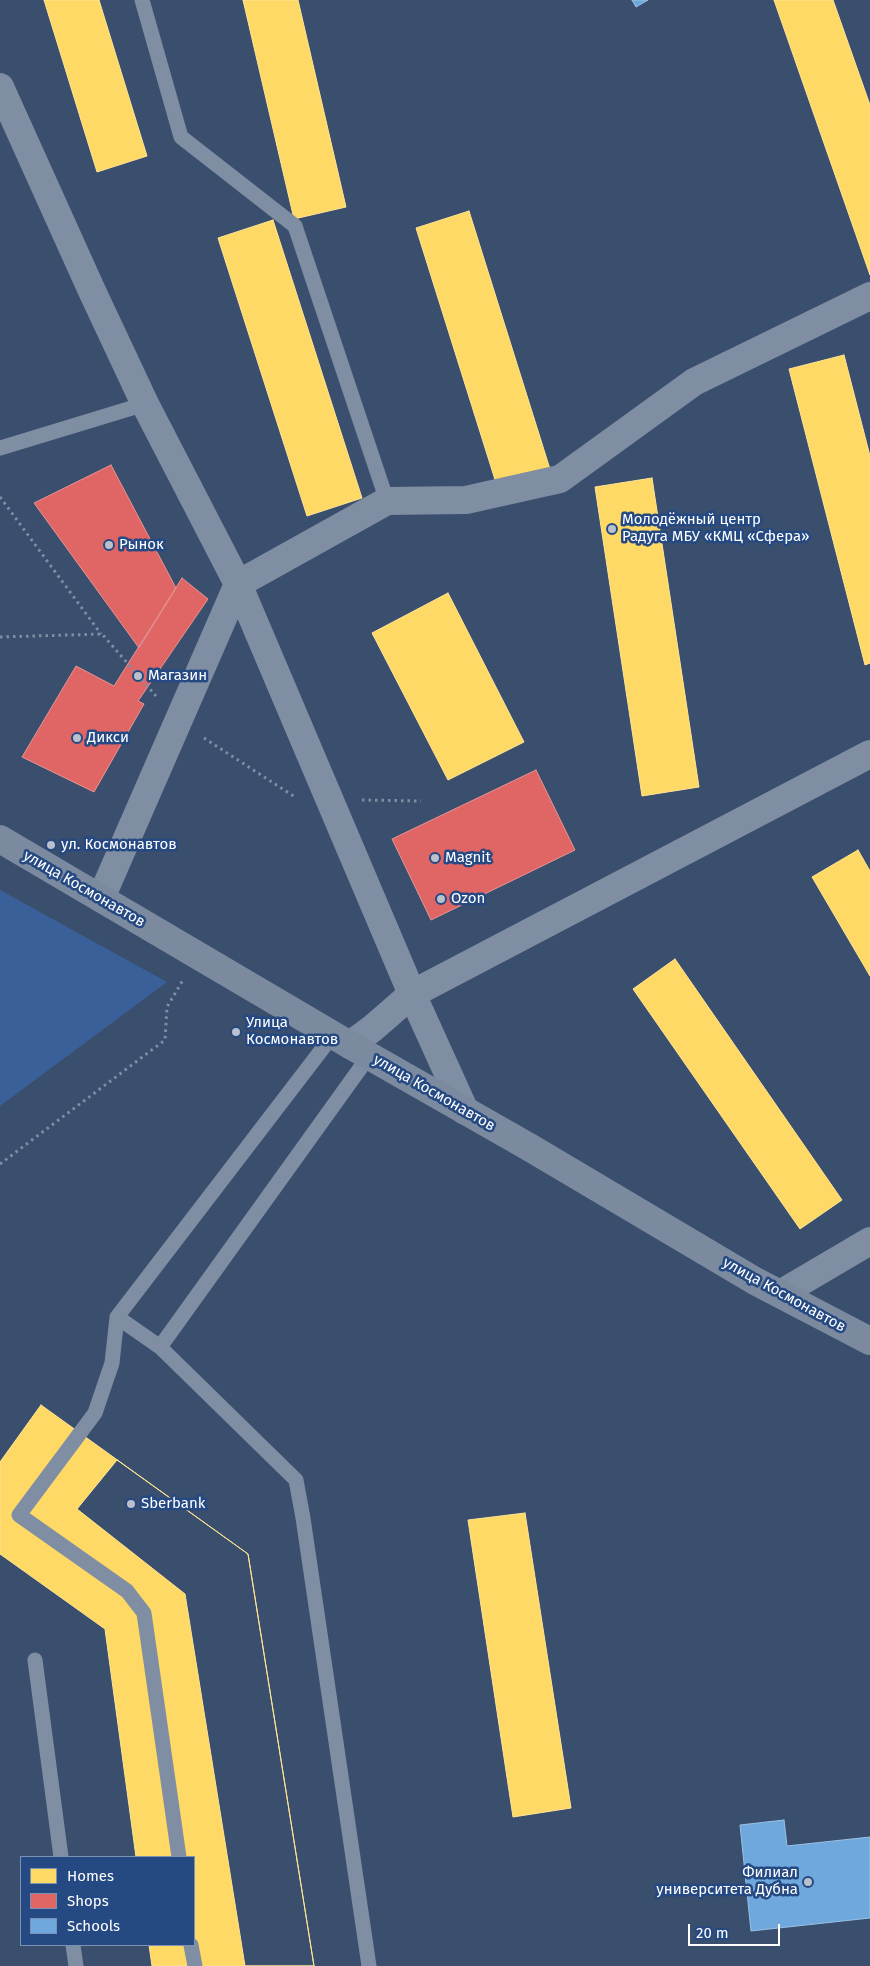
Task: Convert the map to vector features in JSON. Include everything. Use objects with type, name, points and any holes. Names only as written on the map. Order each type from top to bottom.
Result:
[{"type":"main road","name":"улица Космонавтов","points":[[0,839],[780,1294],[870,1341]]},
{"type":"street","points":[[0,87],[145,404],[238,584],[412,994],[465,1111]]},
{"type":"street","points":[[101,898],[238,584],[387,501],[466,500],[560,479],[694,382],[870,296]]},
{"type":"street","points":[[351,1045],[412,994],[870,754]]},
{"type":"street","points":[[780,1294],[870,1241]]},
{"type":"lane","points":[[142,0],[181,136],[295,226],[387,501]]},
{"type":"lane","points":[[0,448],[145,404]]},
{"type":"lane","points":[[179,1856],[144,1613],[128,1591],[19,1515],[95,1414],[112,1363],[117,1317],[351,1045]]},
{"type":"lane","points":[[160,1347],[351,1045]]},
{"type":"lane","points":[[117,1317],[160,1347],[296,1480],[369,1966]]},
{"type":"lane","points":[[35,1660],[62,1856]]},
{"type":"lane","points":[[73,1946],[76,1966]]},
{"type":"lane","points":[[192,1946],[194,1966]]},
{"type":"path","points":[[0,497],[102,634]]},
{"type":"path","points":[[0,1164],[165,1040],[167,1007],[198,955]]},
{"type":"shaded area","points":[[0,890],[167,982],[0,1106]]},
{"type":"building: Homes","points":[[44,0],[99,0],[147,156],[97,172]]},
{"type":"building: Homes","points":[[243,0],[298,0],[346,207],[294,219]]},
{"type":"building: Homes","points":[[774,0],[833,0],[870,105],[870,275]]},
{"type":"building: Homes","points":[[469,211],[555,485],[502,502],[416,228]]},
{"type":"building: Homes","points":[[273,220],[362,498],[307,516],[218,238]]},
{"type":"building: Homes","points":[[844,355],[870,456],[870,663],[865,665],[789,369]]},
{"type":"building: Homes","points":[[652,478],[699,787],[642,796],[595,487]]},
{"type":"building: Homes","points":[[448,593],[524,742],[448,780],[372,633]]},
{"type":"building: Homes","points":[[858,850],[870,871],[870,976],[812,877]]},
{"type":"building: Homes","points":[[675,959],[842,1200],[800,1229],[633,989]]},
{"type":"building: Homes","points":[[41,1405],[248,1554],[314,1966],[152,1966],[149,1946],[195,1946],[195,1856],[136,1856],[105,1629],[0,1554],[0,1462]]},
{"type":"building: Homes","points":[[117,1460],[248,1554],[314,1966],[245,1966],[185,1594],[77,1509]]},
{"type":"building: Homes","points":[[525,1513],[571,1808],[513,1817],[468,1520]]},
{"type":"building: Shops","name":"Рынок","points":[[111,465],[176,588],[139,648],[34,503]]},
{"type":"building: Shops","name":"Магазин","points":[[182,578],[208,599],[138,701],[144,704],[94,792],[22,757],[76,666],[114,686]]},
{"type":"building: Shops","points":[[536,770],[575,850],[431,920],[392,839]]},
{"type":"building: Schools","points":[[632,0],[648,0],[636,7]]},
{"type":"building: Schools","name":"Филиал университета Дубна","points":[[784,1820],[787,1846],[870,1837],[870,1918],[751,1931],[740,1825]]},
{"type":"place","name":"Молодёжный центр Радуга МБУ «КМЦ «Сфера»","points":[[612,529]]},
{"type":"place","name":"Рынок","points":[[109,545]]},
{"type":"place","name":"Магазин","points":[[138,676]]},
{"type":"place","name":"Дикси","points":[[77,738]]},
{"type":"place","name":"ул. Космонавтов","points":[[51,845]]},
{"type":"place","name":"Magnit","points":[[435,858]]},
{"type":"place","name":"Ozon","points":[[441,899]]},
{"type":"place","name":"Улица Космонавтов","points":[[236,1032]]},
{"type":"place","name":"Sberbank","points":[[131,1504]]},
{"type":"place","name":"Филиал университета Дубна","points":[[808,1882]]}]
